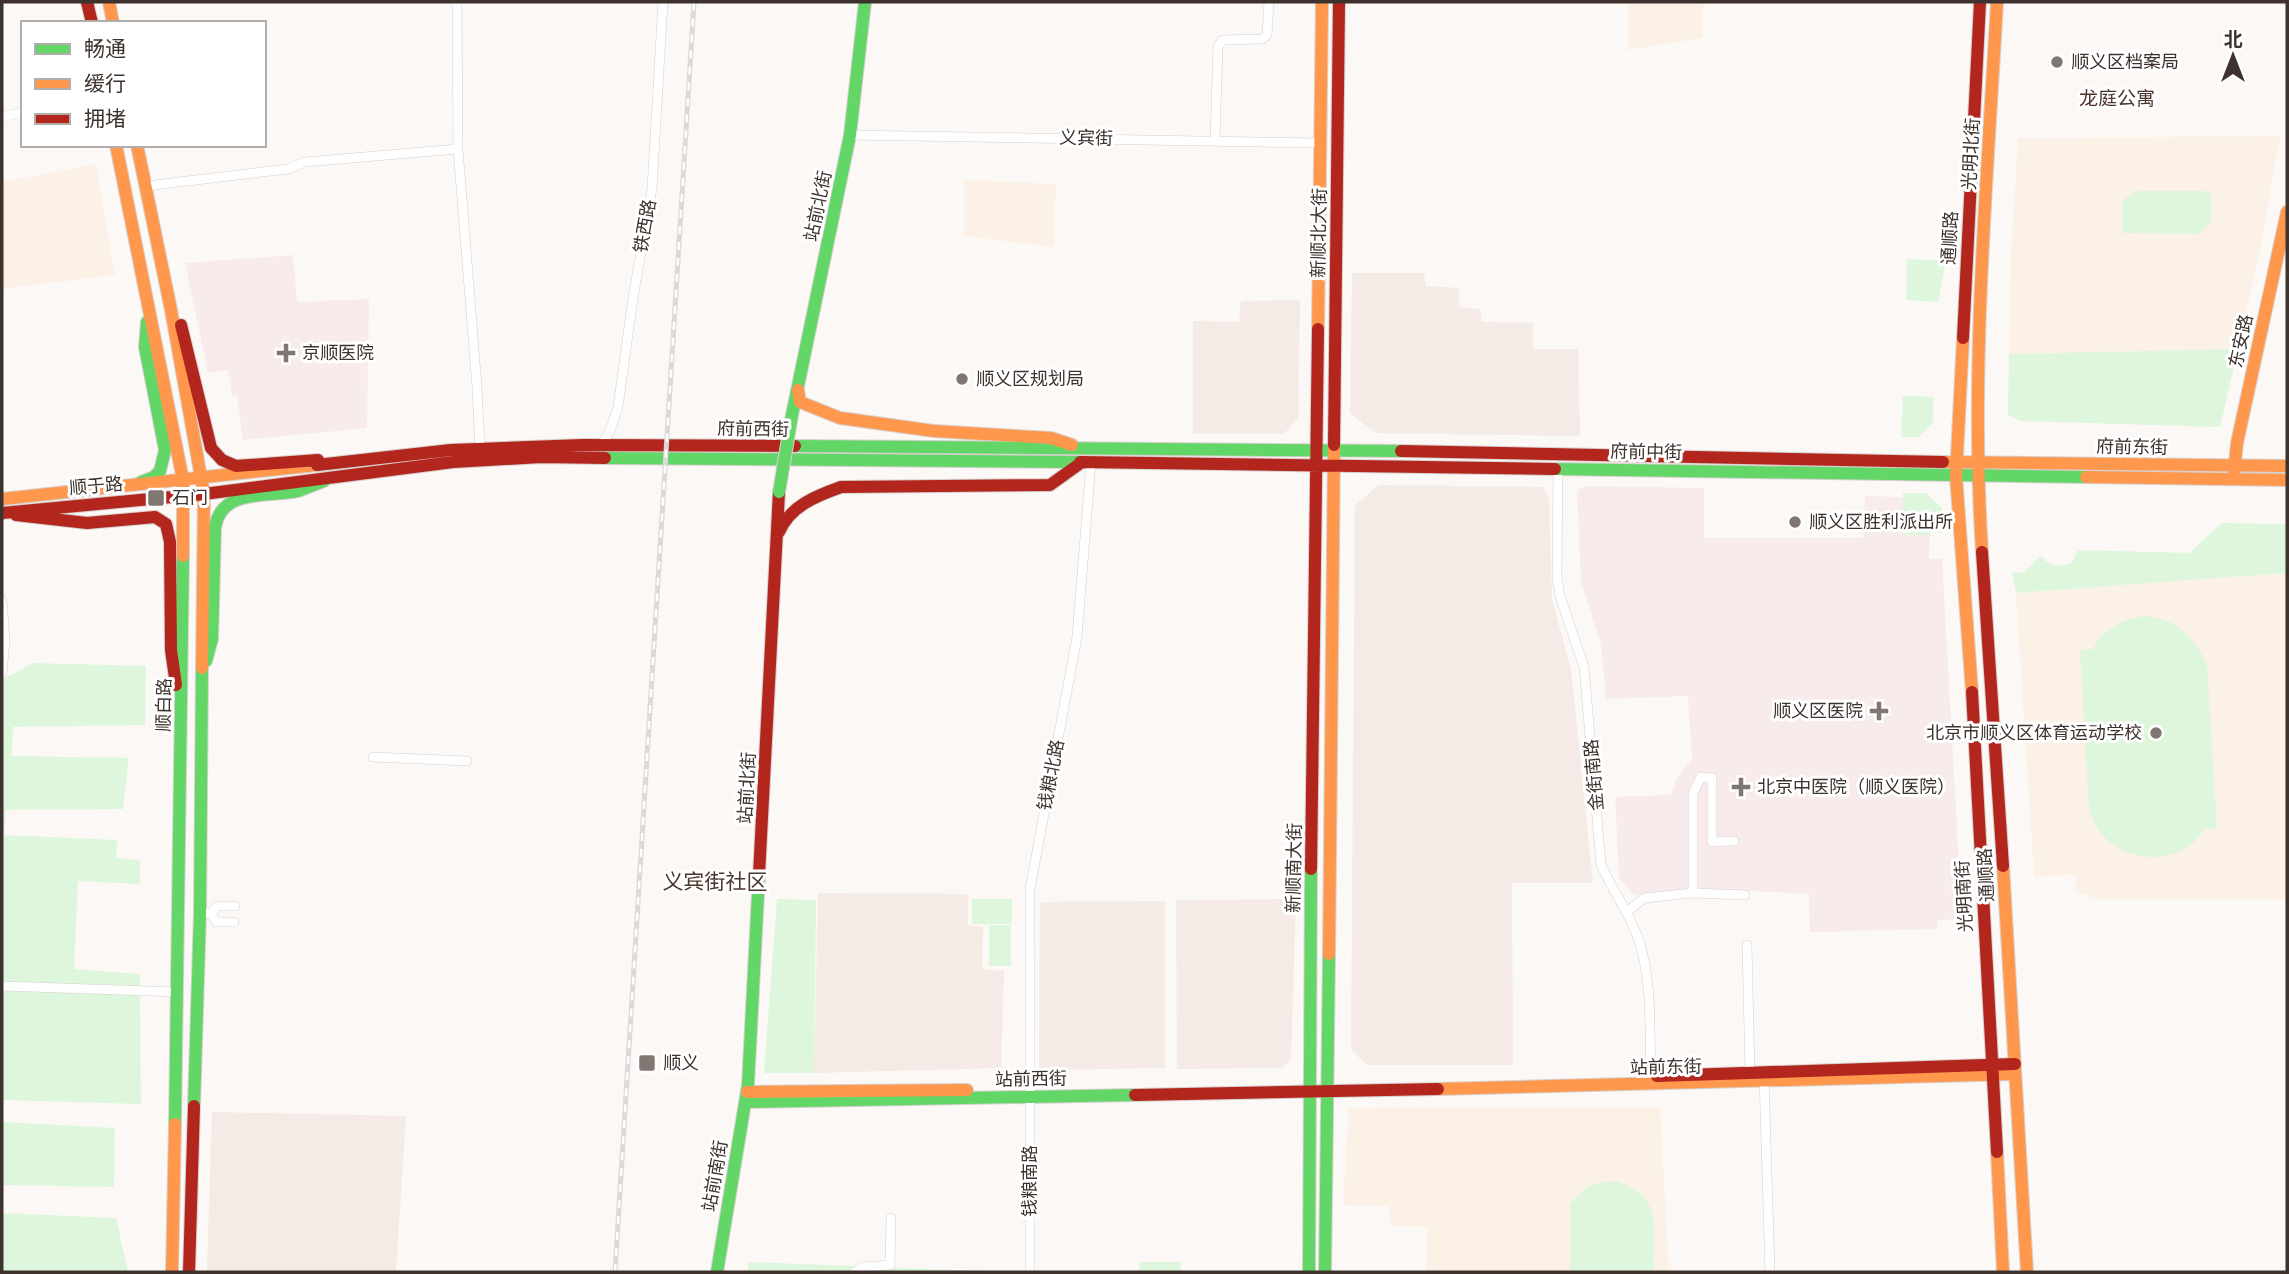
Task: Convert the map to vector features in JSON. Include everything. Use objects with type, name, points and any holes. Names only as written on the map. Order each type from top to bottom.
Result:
[{"type":"main road","points":[[88,2],[92,21]]},
{"type":"main road","points":[[109,2],[113,21]]},
{"type":"main road","name":"站前北街","points":[[747,1093],[779,492],[792,415],[850,135],[865,2]]},
{"type":"main road","name":"新顺北大街","points":[[1316,465],[1322,2]]},
{"type":"main road","name":"新顺北大街","points":[[1333,466],[1339,2]]},
{"type":"main road","name":"通顺路","points":[[1956,476],[1980,2]]},
{"type":"main road","name":"光明北街","points":[[1977,476],[1980,321],[1997,2]]},
{"type":"main road","name":"顺白路","points":[[116,147],[149,311],[194,495],[181,707],[172,1272]]},
{"type":"main road","name":"顺白路","points":[[137,147],[171,310],[194,495],[202,671],[206,913],[189,1272]]},
{"type":"main road","name":"东安路","points":[[2234,472],[2240,431],[2287,212]]},
{"type":"main road","points":[[171,310],[185,336],[211,448],[218,457],[236,466],[308,459],[328,464]]},
{"type":"main road","points":[[115,488],[154,477],[160,471],[164,459],[163,439],[145,346],[149,311]]},
{"type":"main road","points":[[777,541],[784,519],[825,493],[841,487],[1050,485],[1085,458],[1051,438],[934,431],[840,418],[800,402],[798,387]]},
{"type":"main road","name":"府前西街","points":[[192,479],[480,448],[601,445],[1316,465]]},
{"type":"main road","name":"府前西街","points":[[194,495],[453,462],[541,457],[1085,458],[1316,449]]},
{"type":"main road","name":"府前中街","points":[[1316,449],[1977,461]]},
{"type":"main road","name":"府前东街","points":[[1977,461],[2234,472],[2287,480]]},
{"type":"main road","name":"府前中街","points":[[1316,465],[1977,476]]},
{"type":"main road","name":"新顺南大街","points":[[1316,465],[1318,1088],[1325,1272]]},
{"type":"main road","name":"新顺南大街","points":[[1309,1272],[1318,1088],[1333,466]]},
{"type":"main road","name":"府前东街","points":[[1977,476],[2234,472],[2287,466]]},
{"type":"main road","name":"光明南街","points":[[1956,476],[1972,686],[2003,1272]]},
{"type":"main road","name":"通顺路","points":[[1977,476],[2027,1272]]},
{"type":"main road","points":[[202,671],[212,639],[215,528],[218,515],[226,505],[239,498],[297,491],[331,478]]},
{"type":"main road","name":"顺于路","points":[[2,499],[192,479]]},
{"type":"main road","name":"顺于路","points":[[2,513],[194,495]]},
{"type":"main road","points":[[2,513],[75,522],[155,517],[166,524],[170,542],[171,650],[181,707]]},
{"type":"main road","name":"站前东街","points":[[1318,1088],[2015,1069]]},
{"type":"main road","name":"站前东街","points":[[1318,1088],[1750,1073],[1765,1077]]},
{"type":"main road","name":"站前西街","points":[[747,1093],[1030,1093],[1318,1088]]},
{"type":"main road","name":"站前南街","points":[[717,1272],[747,1093]]},
{"type":"street","points":[[457,2],[457,149],[480,448]]},
{"type":"street","name":"铁西路","points":[[601,445],[610,431],[618,407],[652,189],[663,2]]},
{"type":"street","points":[[1215,140],[1218,46],[1223,40],[1262,39],[1267,35],[1269,2]]},
{"type":"street","points":[[2,117],[21,112]]},
{"type":"street","name":"义宾街","points":[[850,135],[1321,143]]},
{"type":"street","points":[[146,186],[288,169],[305,162],[457,149]]},
{"type":"street","name":"钱粮北路","points":[[1030,1093],[1030,889],[1077,637],[1085,458]]},
{"type":"street","name":"金街南路","points":[[1559,468],[1557,577],[1560,596],[1584,667],[1601,864],[1628,911],[1640,942],[1647,972],[1651,1076]]},
{"type":"street","points":[[2,601],[5,640],[2,673]]},
{"type":"street","points":[[373,757],[467,761]]},
{"type":"street","points":[[1693,894],[1693,793],[1701,777],[1712,778],[1712,842],[1734,841]]},
{"type":"street","points":[[1628,911],[1644,898],[1693,894],[1745,895]]},
{"type":"street","points":[[234,906],[217,906],[206,913],[216,922],[234,922]]},
{"type":"street","points":[[1747,945],[1750,1073]]},
{"type":"street","points":[[2,986],[178,992]]},
{"type":"street","points":[[1765,1077],[1770,1272]]},
{"type":"street","name":"钱粮南路","points":[[1030,1093],[1030,1272]]},
{"type":"street","points":[[855,1272],[862,1267],[890,1265],[891,1218]]},
{"type":"shaded area","points":[[1628,2],[1703,2],[1703,38],[1628,50]]},
{"type":"shaded area","points":[[2280,136],[2260,251],[2220,427],[2020,421],[2008,415],[2011,251],[2018,138]]},
{"type":"shaded area","points":[[96,164],[115,275],[2,289],[2,182]]},
{"type":"shaded area","points":[[964,180],[1056,184],[1053,247],[964,236]]},
{"type":"shaded area","name":"京顺医院","points":[[293,255],[297,302],[369,299],[367,428],[243,440],[237,396],[232,396],[228,370],[208,373],[185,263]]},
{"type":"shaded area","points":[[1352,273],[1424,273],[1426,286],[1459,288],[1459,307],[1480,309],[1482,322],[1533,323],[1533,349],[1578,349],[1580,436],[1375,433],[1350,413]]},
{"type":"shaded area","points":[[1300,300],[1298,418],[1284,434],[1193,434],[1193,321],[1239,322],[1241,301]]},
{"type":"shaded area","points":[[1379,485],[1543,487],[1549,499],[1552,599],[1571,670],[1593,883],[1512,883],[1513,1065],[1367,1065],[1351,1050],[1355,505]]},
{"type":"shaded area","name":"顺义区医院","points":[[1584,486],[1704,488],[1704,538],[1863,538],[1865,496],[1903,497],[1902,535],[1930,535],[1929,559],[1942,559],[1962,919],[1938,920],[1937,929],[1810,932],[1809,894],[1693,888],[1633,895],[1619,878],[1615,797],[1671,795],[1677,778],[1692,759],[1688,696],[1606,699],[1601,645],[1581,581],[1577,491]]},
{"type":"shaded area","name":"北京市顺义区体育运动学校","points":[[2287,573],[2287,899],[2089,899],[2088,895],[2076,894],[2075,874],[2034,877],[2016,593]]},
{"type":"shaded area","points":[[818,893],[968,894],[968,925],[983,927],[982,969],[1004,971],[1001,1068],[814,1073]]},
{"type":"shaded area","points":[[1296,899],[1291,1059],[1282,1068],[1177,1069],[1176,900]]},
{"type":"shaded area","points":[[1165,901],[1165,1068],[1039,1070],[1040,902]]},
{"type":"shaded area","points":[[1660,1107],[1669,1272],[1427,1272],[1427,1227],[1390,1226],[1389,1206],[1343,1205],[1349,1108]]},
{"type":"shaded area","points":[[212,1112],[406,1116],[396,1272],[207,1272]]},
{"type":"green space","points":[[2137,191],[2206,191],[2211,194],[2211,221],[2199,234],[2122,233],[2122,201]]},
{"type":"green space","points":[[1907,259],[1946,261],[1938,302],[1906,300]]},
{"type":"green space","points":[[2238,349],[2220,427],[2020,421],[2008,415],[2009,354]]},
{"type":"green space","points":[[1903,396],[1933,397],[1933,423],[1918,437],[1901,437]]},
{"type":"green space","points":[[1903,493],[1926,493],[1942,508],[1941,533],[1902,535]]},
{"type":"green space","points":[[2222,523],[2287,524],[2287,573],[2016,593],[2012,572],[2023,573],[2041,556],[2052,564],[2063,566],[2072,563],[2078,550],[2189,553]]},
{"type":"green space","points":[[2144,616],[2165,620],[2182,630],[2196,645],[2207,664],[2217,829],[2205,828],[2184,849],[2156,857],[2127,852],[2114,845],[2100,833],[2089,811],[2080,650],[2093,649],[2102,636],[2114,626]]},
{"type":"green space","points":[[33,663],[146,666],[145,725],[13,727],[12,756],[129,758],[123,809],[6,810],[4,835],[117,840],[116,858],[140,860],[140,884],[78,881],[74,969],[140,974],[141,1104],[2,1100],[2,680]]},
{"type":"green space","points":[[777,899],[816,900],[814,1073],[764,1073]]},
{"type":"green space","points":[[972,899],[1012,899],[1012,924],[972,924]]},
{"type":"green space","points":[[989,925],[1011,925],[1011,966],[989,966]]},
{"type":"green space","points":[[2,1122],[115,1128],[114,1187],[2,1185]]},
{"type":"green space","points":[[1616,1181],[1632,1188],[1649,1205],[1654,1229],[1654,1272],[1570,1272],[1570,1204],[1590,1186]]},
{"type":"green space","points":[[2,1213],[116,1218],[128,1272],[2,1272]]},
{"type":"green space","points":[[749,1262],[981,1271],[981,1272],[747,1272]]},
{"type":"green space","points":[[1140,1262],[1181,1262],[1181,1272],[1139,1272]]},
{"type":"railway","points":[[615,1272],[694,2]]},
{"type":"traffic: fast","points":[[792,415],[850,135],[865,2]]},
{"type":"traffic: fast","points":[[141,482],[154,477],[160,471],[165,450],[145,347],[147,322]]},
{"type":"traffic: fast","points":[[779,492],[792,415]]},
{"type":"traffic: fast","points":[[795,446],[1401,451]]},
{"type":"traffic: fast","points":[[605,458],[1080,462]]},
{"type":"traffic: fast","points":[[1555,469],[2086,477]]},
{"type":"traffic: fast","points":[[206,661],[212,639],[215,528],[219,515],[226,506],[236,500],[298,491],[324,481]]},
{"type":"traffic: fast","points":[[175,1124],[183,556]]},
{"type":"traffic: fast","points":[[194,1106],[200,913],[202,668]]},
{"type":"traffic: fast","points":[[1309,1272],[1311,869]]},
{"type":"traffic: fast","points":[[717,1272],[748,1085],[759,875]]},
{"type":"traffic: fast","points":[[1325,1272],[1329,954]]},
{"type":"traffic: fast","points":[[746,1102],[1135,1095]]},
{"type":"traffic: slow","points":[[109,2],[113,21]]},
{"type":"traffic: slow","points":[[1318,329],[1322,2]]},
{"type":"traffic: slow","points":[[1982,552],[1979,346],[1997,2]]},
{"type":"traffic: slow","points":[[116,147],[183,480],[183,556]]},
{"type":"traffic: slow","points":[[137,147],[171,310],[204,494],[202,668]]},
{"type":"traffic: slow","points":[[2234,472],[2237,443],[2287,212]]},
{"type":"traffic: slow","points":[[1963,338],[1956,476],[1972,692]]},
{"type":"traffic: slow","points":[[798,390],[800,402],[840,418],[934,431],[1051,438],[1072,445]]},
{"type":"traffic: slow","points":[[1329,954],[1334,445]]},
{"type":"traffic: slow","points":[[1943,462],[2287,466]]},
{"type":"traffic: slow","points":[[2,499],[317,465]]},
{"type":"traffic: slow","points":[[2086,477],[2287,480]]},
{"type":"traffic: slow","points":[[2003,866],[2027,1272]]},
{"type":"traffic: slow","points":[[1438,1089],[2015,1074]]},
{"type":"traffic: slow","points":[[747,1092],[967,1090]]},
{"type":"traffic: slow","points":[[172,1272],[175,1124]]},
{"type":"traffic: slow","points":[[1997,1152],[2003,1272]]},
{"type":"traffic: jam","points":[[87,2],[92,21]]},
{"type":"traffic: jam","points":[[1334,445],[1339,2]]},
{"type":"traffic: jam","points":[[1963,338],[1980,2]]},
{"type":"traffic: jam","points":[[181,325],[211,448],[222,460],[236,466],[318,460]]},
{"type":"traffic: jam","points":[[1311,869],[1318,329]]},
{"type":"traffic: jam","points":[[317,465],[451,450],[583,445],[795,446]]},
{"type":"traffic: jam","points":[[1401,451],[1943,462]]},
{"type":"traffic: jam","points":[[2,513],[204,494],[453,462],[541,457],[605,458]]},
{"type":"traffic: jam","points":[[1080,462],[1555,469]]},
{"type":"traffic: jam","points":[[779,532],[797,509],[813,498],[841,487],[1050,485],[1082,462]]},
{"type":"traffic: jam","points":[[759,875],[779,492]]},
{"type":"traffic: jam","points":[[16,515],[87,523],[155,517],[166,524],[170,542],[171,650],[176,685]]},
{"type":"traffic: jam","points":[[1982,552],[2003,866]]},
{"type":"traffic: jam","points":[[1972,692],[1997,1152]]},
{"type":"traffic: jam","points":[[1657,1076],[2015,1064]]},
{"type":"traffic: jam","points":[[1135,1095],[1438,1089]]},
{"type":"traffic: jam","points":[[189,1272],[194,1106]]},
{"type":"place","name":"顺义区档案局","points":[[2057,62]]},
{"type":"place","name":"京顺医院","points":[[286,353]]},
{"type":"place","name":"顺义区规划局","points":[[962,379]]},
{"type":"place","name":"石门","points":[[156,498]]},
{"type":"place","name":"顺义区胜利派出所","points":[[1795,522]]},
{"type":"place","name":"顺义区医院","points":[[1879,711]]},
{"type":"place","name":"北京市顺义区体育运动学校","points":[[2156,733]]},
{"type":"place","name":"北京中医院（顺义医院）","points":[[1741,787]]},
{"type":"place","name":"顺义","points":[[647,1063]]},
{"type":"district","name":"龙庭公寓","points":[[2117,98]]},
{"type":"district","name":"义宾街社区","points":[[715,882]]}]
